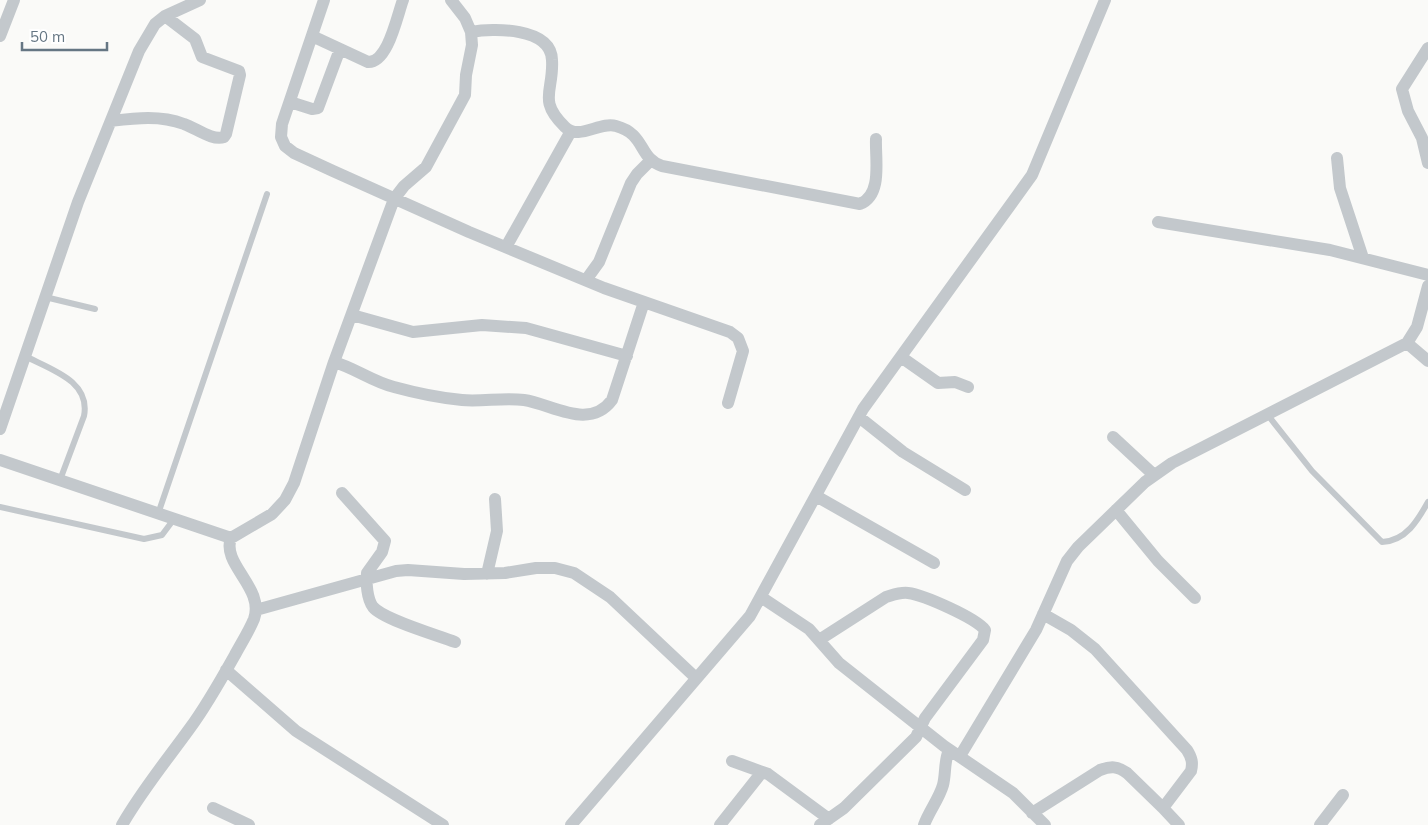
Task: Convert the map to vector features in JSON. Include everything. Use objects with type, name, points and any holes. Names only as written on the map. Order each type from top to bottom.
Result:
[{"type":"street","points":[[0,36],[14,0]]},
{"type":"street","points":[[0,429],[10,405],[23,355],[78,202],[148,33],[165,16],[200,0]]},
{"type":"street","points":[[324,0],[282,124],[281,137],[285,146],[294,153],[394,199],[506,247],[586,280],[730,332],[738,338],[743,351],[728,403]]},
{"type":"street","points":[[312,36],[368,62],[381,57],[403,0]]},
{"type":"street","points":[[0,460],[231,538],[272,514],[285,500],[294,483],[334,362],[394,199],[404,186],[426,167],[463,103],[472,45],[471,32],[466,18],[451,0]]},
{"type":"street","points":[[571,825],[750,616],[859,417],[1032,175],[1106,0]]},
{"type":"street","points":[[111,120],[162,119],[187,124],[216,138],[224,137],[226,134],[240,75],[239,71],[202,57],[196,39],[165,16]]},
{"type":"street","points":[[471,32],[495,28],[524,33],[538,39],[548,48],[552,61],[548,102],[557,118],[566,128],[571,131],[580,132],[606,125],[620,127],[638,138],[650,161],[662,166],[860,204],[869,198],[876,179],[876,139]]},
{"type":"street","points":[[1428,48],[1402,90],[1404,102],[1422,138],[1428,163]]},
{"type":"street","points":[[290,102],[312,109],[318,108],[340,49]]},
{"type":"street","points":[[1415,124],[1428,126]]},
{"type":"street","points":[[506,247],[571,131]]},
{"type":"street","points":[[1337,158],[1340,188],[1363,258]]},
{"type":"street","points":[[586,280],[599,262],[631,183],[650,161]]},
{"type":"street","points":[[1158,222],[1330,250],[1428,275]]},
{"type":"street","points":[[924,825],[941,791],[946,758],[954,753],[1036,630],[1067,561],[1078,547],[1154,474],[1407,343],[1417,327],[1428,286]]},
{"type":"street","points":[[334,362],[392,387],[462,400],[526,400],[570,414],[588,415],[608,406],[612,400],[644,302]]},
{"type":"street","points":[[352,315],[413,332],[482,325],[526,328],[627,356]]},
{"type":"street","points":[[1407,343],[1428,361]]},
{"type":"street","points":[[901,356],[938,383],[955,382],[968,387]]},
{"type":"street","points":[[859,417],[903,452],[965,490]]},
{"type":"street","points":[[1113,437],[1154,474]]},
{"type":"street","points":[[342,493],[385,541],[385,547],[368,569],[367,578],[370,600],[379,613],[455,642]]},
{"type":"street","points":[[816,496],[934,563]]},
{"type":"street","points":[[487,574],[497,531],[495,499]]},
{"type":"street","points":[[1116,510],[1158,561],[1195,598]]},
{"type":"street","points":[[122,825],[137,798],[192,726],[254,619],[256,610],[254,595],[229,550],[231,538]]},
{"type":"street","points":[[256,610],[367,578],[408,570],[487,574],[555,568],[574,573],[610,597],[696,678]]},
{"type":"street","points":[[732,761],[762,772],[779,782],[825,822],[916,737],[922,728],[925,718],[983,640],[985,630],[982,626],[923,598],[909,593],[898,593],[886,597],[819,640]]},
{"type":"street","points":[[761,597],[809,629],[839,663],[976,770],[1002,784],[1045,825]]},
{"type":"street","points":[[1043,614],[1071,630],[1095,649],[1191,755],[1191,771],[1163,808]]},
{"type":"street","points":[[226,670],[290,726],[444,825]]},
{"type":"street","points":[[1032,813],[1100,770],[1111,766],[1127,772],[1179,825]]},
{"type":"street","points":[[720,825],[762,772]]},
{"type":"street","points":[[1320,825],[1342,795]]},
{"type":"street","points":[[213,808],[249,825]]},
{"type":"lane","points":[[158,514],[268,194]]},
{"type":"lane","points":[[44,296],[95,309]]},
{"type":"lane","points":[[23,355],[72,380],[84,395],[86,406],[84,416],[60,480]]},
{"type":"lane","points":[[1267,414],[1312,471],[1382,542],[1395,539],[1407,532],[1414,525],[1428,502]]},
{"type":"lane","points":[[0,507],[144,539],[162,535],[174,519]]}]
